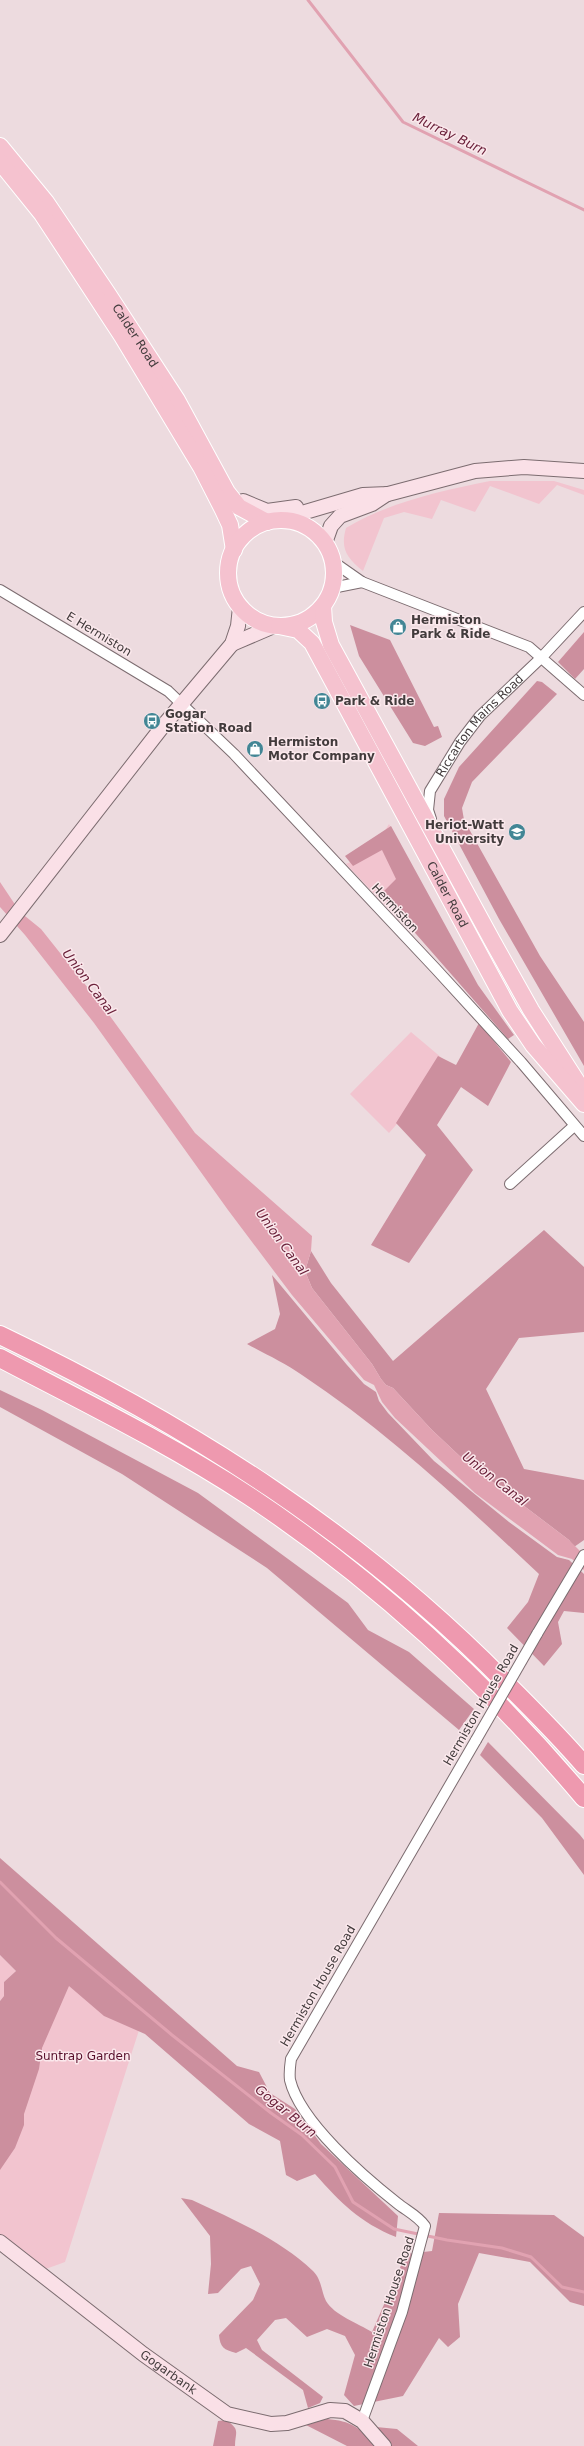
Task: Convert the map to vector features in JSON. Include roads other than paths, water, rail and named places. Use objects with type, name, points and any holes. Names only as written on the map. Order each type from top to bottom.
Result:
[{"type":"highway","points":[[0,1334],[142,1407],[218,1452],[278,1491],[370,1559],[466,1642],[566,1744],[584,1765]]},
{"type":"highway","points":[[0,1358],[103,1411],[177,1452],[250,1497],[324,1550],[401,1613],[475,1680],[546,1754],[584,1798]]},
{"type":"highway","points":[[0,1370],[103,1411]]},
{"type":"main road","name":"Calder Road","points":[[0,146],[46,202],[108,294],[177,400],[227,492],[239,507],[272,521]]},
{"type":"main road","name":"Calder Road","points":[[0,162],[42,214],[172,417],[230,525],[234,550]]},
{"type":"main road","points":[[272,521],[292,521],[316,533],[324,543],[332,561],[334,575],[332,588],[323,606],[303,621],[276,626],[255,620],[240,607],[235,599],[228,580],[230,559],[234,550],[242,538],[253,528],[272,521]]},
{"type":"main road","name":"Calder Road","points":[[323,606],[324,622],[331,645],[447,860],[531,1010],[584,1092]]},
{"type":"main road","name":"Calder Road","points":[[276,626],[298,630],[312,644],[510,1011],[533,1045],[584,1104]]},
{"type":"street","points":[[209,457],[222,471],[240,499],[257,508],[267,511],[282,510],[312,504],[332,503]]},
{"type":"street","points":[[272,521],[313,511],[332,503],[363,495],[388,494],[453,476],[499,468],[524,467],[584,471]]},
{"type":"street","points":[[324,543],[331,526],[340,516],[372,504],[388,494]]},
{"type":"street","points":[[332,561],[362,582],[529,647],[584,695]]},
{"type":"street","points":[[332,588],[362,582]]},
{"type":"street","name":"E Hermiston","points":[[0,590],[168,690],[181,703]]},
{"type":"street","points":[[2,933],[181,703],[232,644],[238,626],[240,607]]},
{"type":"street","name":"Riccarton Mains Road","points":[[447,860],[428,810],[430,791],[460,742],[480,716],[542,657],[584,612]]},
{"type":"street","points":[[232,644],[276,626]]},
{"type":"street","name":"Hermiston","points":[[181,703],[234,754],[435,968],[521,1062],[584,1136]]},
{"type":"street","points":[[510,1184],[574,1126]]},
{"type":"street","name":"Hermiston House Road","points":[[362,2421],[402,2312],[426,2226],[350,2162],[321,2133],[302,2107],[293,2090],[290,2069],[295,2053],[572,1573],[584,1555]]},
{"type":"street","name":"Gogarbank","points":[[0,2242],[143,2354],[228,2414],[271,2424],[287,2423],[330,2410],[345,2411],[362,2421],[384,2446]]},
{"type":"water","name":"Union Canal","points":[[0,882],[20,912],[41,929],[107,1012],[195,1133],[312,1236],[311,1251],[305,1271],[312,1288],[372,1364],[386,1385],[393,1388],[432,1430],[465,1461],[569,1540],[584,1555],[584,1570],[572,1559],[558,1555],[475,1493],[395,1418],[382,1402],[374,1385],[364,1380],[292,1295],[228,1210],[94,1023],[25,935],[0,907]]},
{"type":"waterway","name":"Murray Burn","points":[[308,0],[403,122],[584,210]]},
{"type":"waterway","name":"Gogar Burn","points":[[0,1882],[56,1938],[172,2035],[271,2113],[302,2135],[335,2167],[353,2202],[394,2229],[447,2240],[502,2248],[531,2257],[562,2287],[584,2292]]},
{"type":"place","name":"Hermiston Park & Ride","points":[[398,627]]},
{"type":"place","name":"Park & Ride","points":[[322,701]]},
{"type":"place","name":"Gogar Station Road","points":[[152,721]]},
{"type":"place","name":"Hermiston Motor Company","points":[[255,749]]},
{"type":"place","name":"Heriot-Watt University","points":[[517,832]]},
{"type":"park label","name":"Suntrap Garden","points":[[83,2056]]}]
